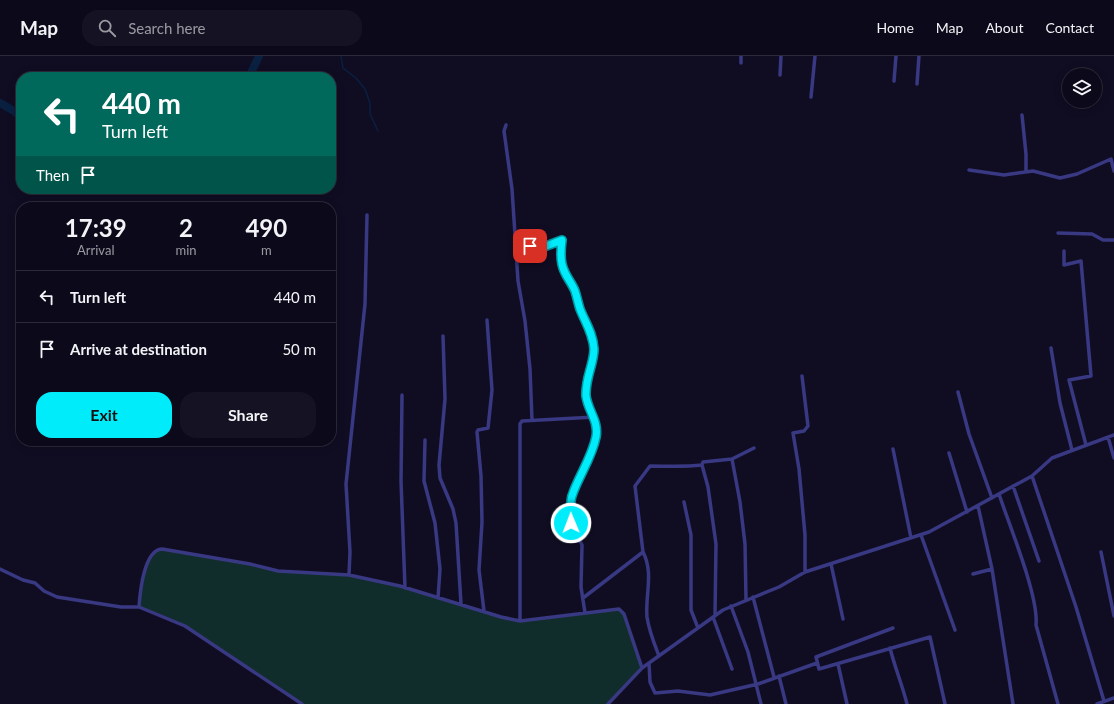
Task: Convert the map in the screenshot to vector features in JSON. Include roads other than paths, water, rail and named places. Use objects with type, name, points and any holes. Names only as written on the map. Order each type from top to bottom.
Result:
[{"type":"street","points":[[741,56],[741,63]]},
{"type":"street","points":[[780,75],[781,56]]},
{"type":"street","points":[[811,97],[815,56]]},
{"type":"street","points":[[894,81],[896,56]]},
{"type":"street","points":[[917,84],[919,56]]},
{"type":"street","points":[[1022,115],[1026,154],[1026,171]]},
{"type":"street","points":[[506,125],[504,131],[512,189],[518,281],[525,321],[530,369],[532,420]]},
{"type":"street","points":[[969,170],[1009,175],[1026,171],[1040,172],[1060,178],[1111,159],[1114,170]]},
{"type":"street","points":[[349,575],[350,552],[346,484],[365,304],[367,215]]},
{"type":"street","points":[[1058,233],[1092,234],[1103,240],[1114,240]]},
{"type":"street","points":[[517,252],[530,246],[541,248],[562,240],[561,263],[566,277],[575,291],[581,310],[589,326],[594,344],[593,357],[586,384],[586,398],[595,417],[597,427],[592,451],[587,458],[572,493],[571,504],[571,523],[582,545],[581,587],[584,598],[585,613]]},
{"type":"street","points":[[1064,252],[1064,265],[1081,261],[1091,376],[1068,380],[1086,445]]},
{"type":"street","points":[[484,611],[479,570],[482,522],[481,476],[477,432],[478,430],[488,428],[492,390],[487,320]]},
{"type":"street","points":[[443,336],[445,399],[439,465],[440,478],[453,509],[456,523],[461,604]]},
{"type":"street","points":[[1051,348],[1060,403],[1072,450]]},
{"type":"street","points":[[802,376],[808,426],[804,431],[793,433],[799,469],[805,535],[805,572]]},
{"type":"street","points":[[958,392],[969,434],[992,498]]},
{"type":"street","points":[[402,395],[401,481],[404,588]]},
{"type":"street","points":[[520,621],[519,430],[522,421],[595,417]]},
{"type":"street","points":[[608,704],[642,668],[714,616],[731,606],[787,584],[805,572],[921,535],[967,512],[1032,476],[1052,458],[1114,435]]},
{"type":"street","points":[[1108,437],[1114,458]]},
{"type":"street","points":[[425,440],[424,480],[435,523],[440,569],[438,598]]},
{"type":"street","points":[[659,656],[650,633],[648,617],[648,563],[644,552],[635,491],[636,484],[650,466],[676,465],[682,467],[702,465],[703,462],[732,458],[754,448]]},
{"type":"street","points":[[893,449],[911,538]]},
{"type":"street","points":[[949,453],[967,512]]},
{"type":"street","points":[[732,458],[740,502],[745,544],[746,600]]},
{"type":"street","points":[[702,465],[708,487],[716,544],[714,616],[732,669]]},
{"type":"street","points":[[1032,476],[1076,607],[1104,701]]},
{"type":"street","points":[[1013,486],[1039,561]]},
{"type":"street","points":[[999,494],[1029,582],[1037,616],[1036,625],[1058,704]]},
{"type":"street","points":[[684,502],[691,535],[691,610],[698,628]]},
{"type":"street","points":[[978,506],[992,569],[1014,704]]},
{"type":"street","points":[[921,535],[955,630]]},
{"type":"street","points":[[139,607],[146,566],[151,554],[157,549],[192,553],[278,571],[349,575],[404,588],[520,621],[619,609],[622,610],[642,668]]},
{"type":"street","points":[[584,598],[644,552]]},
{"type":"street","points":[[1101,552],[1114,616]]},
{"type":"street","points":[[831,564],[843,619]]},
{"type":"street","points":[[0,569],[23,580],[35,583],[44,591],[57,597],[121,607],[139,607],[185,626],[302,704]]},
{"type":"street","points":[[973,574],[992,569]]},
{"type":"street","points":[[753,597],[774,678]]},
{"type":"street","points":[[731,606],[758,684],[761,704]]},
{"type":"street","points":[[893,628],[816,657],[819,669],[930,637],[945,704]]},
{"type":"street","points":[[890,648],[898,678],[902,682],[907,704]]},
{"type":"street","points":[[649,663],[650,682],[655,693],[678,691],[710,695],[758,684],[817,663]]},
{"type":"street","points":[[838,664],[847,704]]},
{"type":"street","points":[[779,676],[786,704]]},
{"type":"street","points":[[1097,704],[1114,698]]},
{"type":"waterway","points":[[251,72],[259,56]]},
{"type":"waterway","points":[[341,56],[343,68],[356,78],[365,89],[370,103],[370,114],[378,131]]},
{"type":"waterway","points":[[0,103],[16,113]]}]
